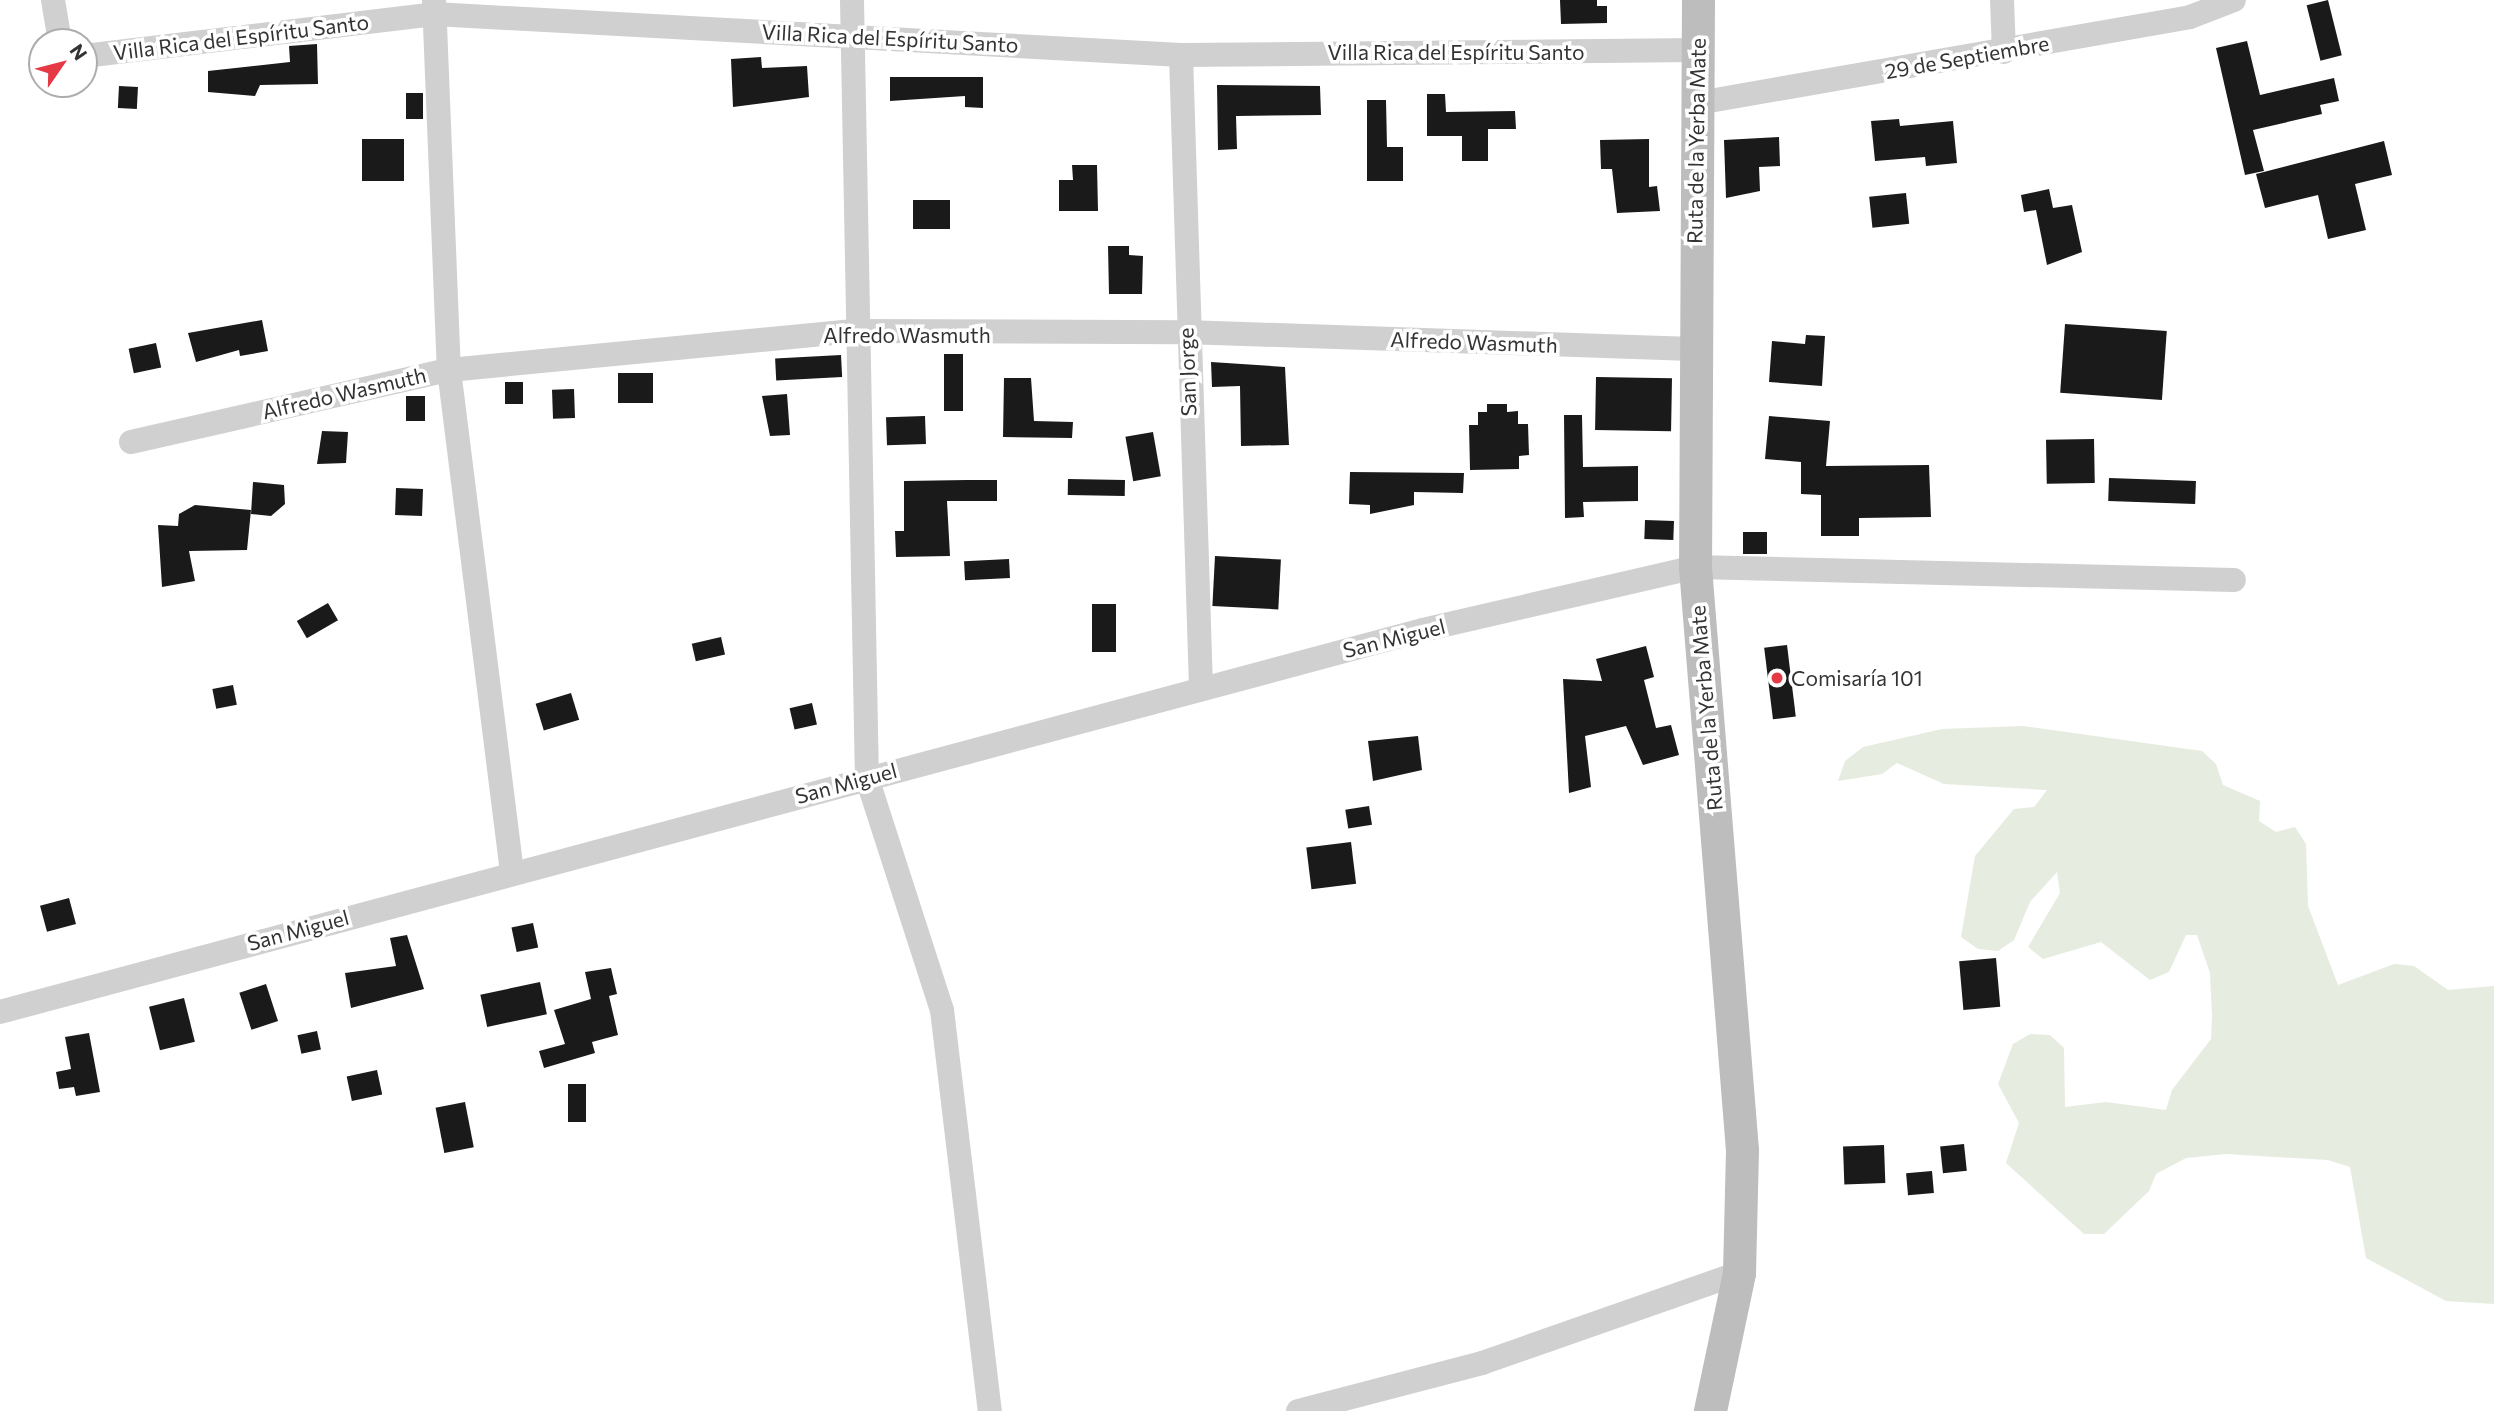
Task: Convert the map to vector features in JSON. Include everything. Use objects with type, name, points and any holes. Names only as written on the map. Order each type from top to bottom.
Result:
[{"type":"main road","name":"Ruta de la Yerba Mate","points":[[1698,0],[1692,349],[1695,567],[1742,1150],[1739,1273],[1710,1411]]},
{"type":"street","points":[[53,0],[58,28]]},
{"type":"street","points":[[852,0],[856,331],[867,778],[942,1010],[989,1411]]},
{"type":"street","points":[[2002,0],[2004,52]]},
{"type":"street","name":"29 de Septiembre","points":[[1698,103],[2004,52],[2190,17],[2234,0]]},
{"type":"street","points":[[434,7],[449,370],[512,872]]},
{"type":"street","name":"Villa Rica del Espíritu Santo","points":[[98,54],[434,7],[1181,54],[1698,50]]},
{"type":"street","name":"San Jorge","points":[[1181,54],[1185,332],[1201,689]]},
{"type":"street","name":"Alfredo Wasmuth","points":[[131,442],[449,370],[856,331],[1185,332],[1692,349]]},
{"type":"street","name":"San Miguel","points":[[0,1012],[512,872],[1201,689],[1695,567],[2234,580]]},
{"type":"street","points":[[1298,1411],[1482,1363],[1739,1273]]},
{"type":"shaded area","points":[[2023,726],[2202,751],[2216,764],[2223,785],[2260,801],[2259,821],[2276,832],[2295,827],[2306,844],[2308,906],[2338,985],[2394,964],[2414,966],[2448,990],[2494,986],[2494,1304],[2446,1301],[2366,1258],[2350,1167],[2328,1160],[2226,1154],[2186,1158],[2156,1174],[2149,1191],[2104,1234],[2084,1234],[2006,1163],[2019,1123],[1998,1084],[2013,1044],[2030,1034],[2050,1035],[2064,1048],[2065,1107],[2106,1102],[2166,1110],[2172,1090],[2211,1039],[2212,1016],[2210,973],[2197,935],[2186,935],[2169,972],[2150,980],[2101,942],[2043,959],[2028,947],[2060,893],[2057,872],[2030,902],[2014,940],[1998,951],[1978,949],[1961,937],[1975,856],[2014,809],[2034,807],[2047,790],[1944,784],[1897,763],[1882,774],[1838,781],[1845,761],[1863,747],[1942,729]]},
{"type":"building","points":[[1560,0],[1597,0],[1597,6],[1607,6],[1607,23],[1561,24]]},
{"type":"building","points":[[2328,0],[2342,55],[2320,61],[2307,5]]},
{"type":"building","points":[[2247,41],[2260,95],[2334,78],[2339,101],[2320,105],[2322,114],[2253,130],[2264,171],[2245,175],[2216,48]]},
{"type":"building","points":[[317,44],[318,84],[260,85],[255,96],[208,92],[208,71],[290,62],[289,46]]},
{"type":"building","points":[[761,57],[762,68],[807,66],[809,97],[733,107],[731,59]]},
{"type":"building","points":[[890,77],[983,77],[983,108],[965,107],[965,96],[890,101]]},
{"type":"building","points":[[1217,85],[1320,86],[1321,115],[1236,116],[1237,149],[1218,150]]},
{"type":"building","points":[[119,86],[138,87],[137,109],[118,108]]},
{"type":"building","points":[[406,93],[423,93],[423,119],[406,119]]},
{"type":"building","points":[[1427,94],[1445,94],[1446,112],[1515,111],[1516,129],[1488,129],[1488,161],[1462,161],[1462,136],[1427,136]]},
{"type":"building","points":[[1367,100],[1386,100],[1387,147],[1403,147],[1403,181],[1367,181]]},
{"type":"building","points":[[1899,119],[1900,126],[1953,121],[1957,163],[1926,166],[1925,157],[1875,161],[1871,121]]},
{"type":"building","points":[[1779,137],[1780,166],[1759,167],[1760,191],[1726,198],[1724,140]]},
{"type":"building","points":[[362,139],[404,139],[404,181],[362,181]]},
{"type":"building","points":[[1649,139],[1649,187],[1657,186],[1660,211],[1617,213],[1612,169],[1601,169],[1600,140]]},
{"type":"building","points":[[2384,141],[2392,175],[2355,184],[2366,230],[2328,239],[2318,195],[2265,208],[2256,174]]},
{"type":"building","points":[[1072,165],[1097,165],[1098,211],[1059,211],[1059,180],[1073,180]]},
{"type":"building","points":[[2049,189],[2053,208],[2072,205],[2082,252],[2047,265],[2036,210],[2024,212],[2021,195]]},
{"type":"building","points":[[1906,193],[1909,224],[1872,228],[1869,197]]},
{"type":"building","points":[[913,200],[950,200],[950,229],[913,229]]},
{"type":"building","points":[[1108,246],[1129,246],[1129,255],[1143,256],[1142,294],[1109,294]]},
{"type":"building","points":[[262,320],[268,351],[240,356],[239,350],[196,362],[188,333]]},
{"type":"building","points":[[2065,324],[2167,331],[2162,400],[2060,393]]},
{"type":"building","points":[[1806,335],[1825,336],[1822,386],[1769,382],[1772,341],[1805,344]]},
{"type":"building","points":[[156,343],[161,367],[134,373],[129,349]]},
{"type":"building","points":[[944,354],[963,354],[963,411],[944,411]]},
{"type":"building","points":[[841,355],[842,377],[776,380],[775,358]]},
{"type":"building","points":[[1211,362],[1285,367],[1289,445],[1241,446],[1240,386],[1212,387]]},
{"type":"building","points":[[618,373],[653,373],[653,403],[618,403]]},
{"type":"building","points":[[1596,377],[1672,378],[1671,431],[1595,430]]},
{"type":"building","points":[[1004,378],[1031,378],[1034,421],[1073,422],[1072,438],[1003,437]]},
{"type":"building","points":[[505,382],[523,382],[523,404],[505,404]]},
{"type":"building","points":[[574,389],[575,418],[553,419],[552,390]]},
{"type":"building","points":[[787,394],[790,435],[770,436],[762,396]]},
{"type":"building","points":[[406,396],[425,396],[425,421],[406,421]]},
{"type":"building","points":[[1487,404],[1507,404],[1507,412],[1518,411],[1518,424],[1528,424],[1529,455],[1519,456],[1519,469],[1470,470],[1469,425],[1478,425],[1478,412],[1487,412]]},
{"type":"building","points":[[1564,415],[1582,415],[1583,467],[1638,466],[1638,501],[1583,502],[1584,517],[1565,518]]},
{"type":"building","points":[[925,416],[926,444],[887,445],[886,417]]},
{"type":"building","points":[[1769,416],[1830,421],[1826,466],[1929,465],[1931,517],[1859,518],[1859,536],[1821,536],[1821,495],[1801,494],[1801,462],[1765,459]]},
{"type":"building","points":[[322,431],[348,432],[346,463],[317,464]]},
{"type":"building","points":[[1153,432],[1161,476],[1133,481],[1125,437]]},
{"type":"building","points":[[2094,439],[2095,483],[2047,484],[2046,440]]},
{"type":"building","points":[[1350,472],[1464,473],[1463,493],[1414,492],[1414,505],[1370,514],[1370,505],[1349,504]]},
{"type":"building","points":[[2109,478],[2196,481],[2195,504],[2108,501]]},
{"type":"building","points":[[1068,479],[1125,480],[1125,496],[1068,495]]},
{"type":"building","points":[[997,480],[997,501],[947,501],[950,556],[896,557],[895,531],[904,531],[904,481]]},
{"type":"building","points":[[253,482],[284,485],[285,504],[271,516],[251,514]]},
{"type":"building","points":[[396,488],[423,489],[422,516],[395,515]]},
{"type":"building","points":[[195,505],[251,510],[247,550],[189,551],[195,581],[162,587],[158,525],[178,526],[179,514]]},
{"type":"building","points":[[1645,520],[1674,521],[1673,540],[1644,539]]},
{"type":"building","points":[[1743,532],[1767,532],[1767,554],[1743,554]]},
{"type":"building","points":[[1215,556],[1281,559],[1278,609],[1212,606]]},
{"type":"building","points":[[1009,559],[1010,578],[965,580],[964,561]]},
{"type":"building","points":[[328,603],[338,620],[307,638],[297,621]]},
{"type":"building","points":[[1092,604],[1116,604],[1116,652],[1092,652]]},
{"type":"building","points":[[721,637],[725,655],[696,661],[692,644]]},
{"type":"building","points":[[1787,645],[1796,716],[1773,719],[1764,648]]},
{"type":"building","points":[[1646,646],[1654,677],[1644,680],[1656,728],[1671,725],[1679,755],[1643,765],[1626,726],[1585,736],[1591,787],[1569,793],[1563,679],[1602,681],[1596,659]]},
{"type":"building","points":[[233,685],[237,705],[216,709],[212,689]]},
{"type":"building","points":[[571,693],[579,720],[544,731],[536,704]]},
{"type":"building","points":[[812,703],[817,724],[795,730],[790,708]]},
{"type":"building","points":[[1418,736],[1422,770],[1373,781],[1368,741]]},
{"type":"building","points":[[1369,806],[1372,825],[1348,829],[1345,810]]},
{"type":"building","points":[[1351,842],[1356,884],[1311,889],[1306,847]]},
{"type":"building","points":[[69,898],[76,924],[47,932],[40,906]]},
{"type":"building","points":[[533,923],[538,947],[517,952],[511,928]]},
{"type":"building","points":[[407,935],[424,989],[351,1008],[345,973],[396,966],[390,938]]},
{"type":"building","points":[[1996,958],[2000,1007],[1963,1010],[1959,961]]},
{"type":"building","points":[[611,968],[617,994],[609,996],[618,1035],[592,1042],[595,1053],[544,1068],[539,1051],[565,1044],[554,1010],[591,999],[585,972]]},
{"type":"building","points":[[540,982],[547,1014],[487,1027],[480,995]]},
{"type":"building","points":[[266,984],[278,1021],[251,1030],[239,993]]},
{"type":"building","points":[[184,998],[195,1042],[160,1050],[149,1007]]},
{"type":"building","points":[[317,1031],[321,1050],[301,1054],[297,1035]]},
{"type":"building","points":[[89,1033],[100,1092],[76,1096],[74,1087],[59,1089],[56,1072],[71,1069],[65,1037]]},
{"type":"building","points":[[377,1070],[382,1094],[352,1101],[347,1076]]},
{"type":"building","points":[[568,1084],[586,1084],[586,1122],[568,1122]]},
{"type":"building","points":[[465,1102],[474,1147],[444,1153],[436,1108]]},
{"type":"building","points":[[1964,1144],[1967,1171],[1943,1173],[1940,1147]]},
{"type":"building","points":[[1884,1145],[1885,1183],[1844,1184],[1843,1146]]},
{"type":"building","points":[[1932,1171],[1934,1193],[1908,1195],[1906,1173]]},
{"type":"place","name":"Comisaría 101","points":[[1777,678]]}]
